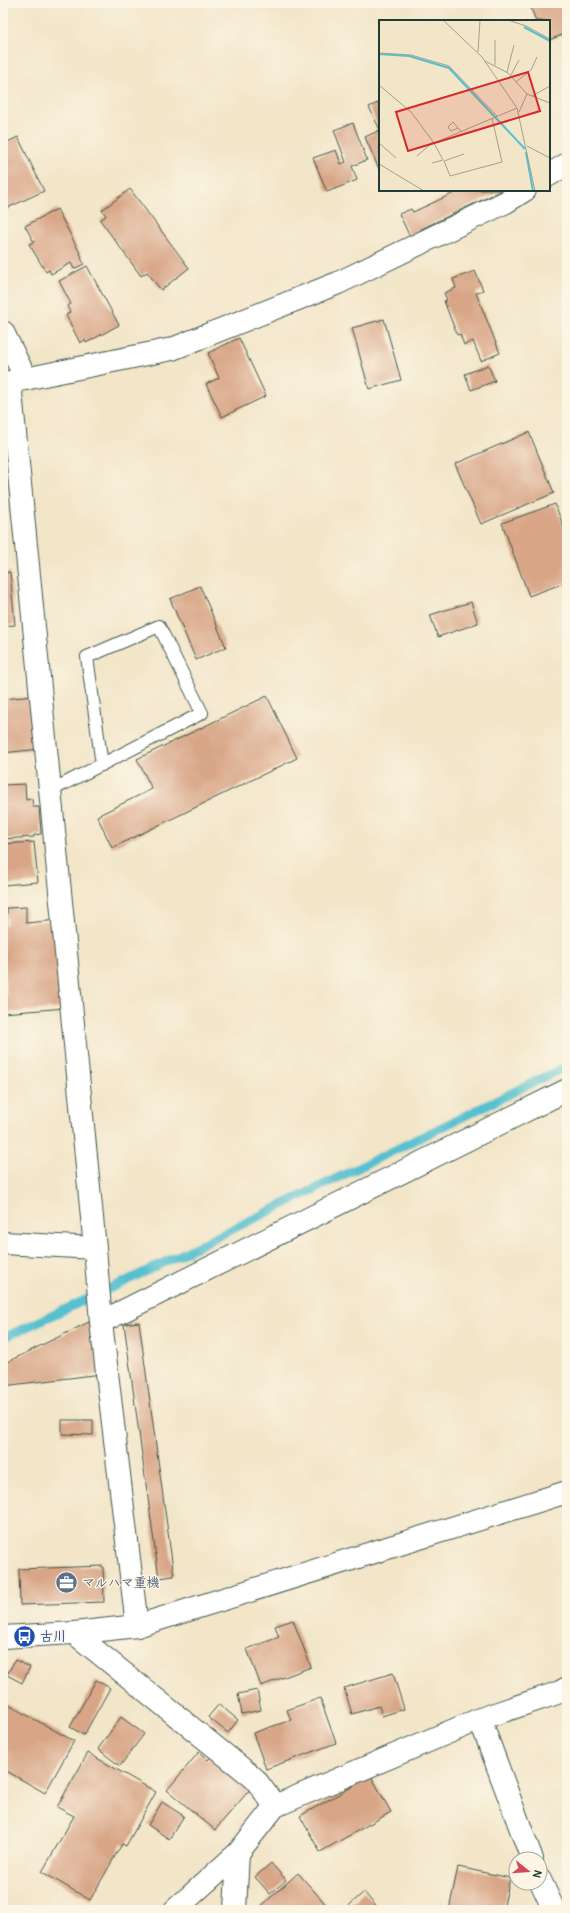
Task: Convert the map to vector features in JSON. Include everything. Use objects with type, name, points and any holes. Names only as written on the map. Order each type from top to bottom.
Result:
[{"type":"street","points":[[550,174],[567,164]]},
{"type":"street","points":[[13,382],[172,349],[338,283],[506,202],[523,191]]},
{"type":"street","points":[[3,332],[13,382],[50,791],[101,1314],[137,1626]]},
{"type":"street","points":[[101,1314],[567,1090]]},
{"type":"street","points":[[3,1243],[95,1248]]},
{"type":"street","points":[[3,1637],[74,1633],[137,1626],[567,1492]]},
{"type":"street","points":[[74,1633],[255,1779],[275,1806]]},
{"type":"street","points":[[175,1910],[238,1852],[275,1806],[480,1719],[560,1692],[567,1688]]},
{"type":"street","points":[[480,1719],[529,1851]]},
{"type":"street","points":[[235,1910],[238,1852]]},
{"type":"street","points":[[544,1891],[554,1910]]},
{"type":"lane","points":[[50,791],[102,765],[202,713],[159,626],[87,657],[102,765]]},
{"type":"building","points":[[529,3],[567,3],[567,33],[550,40],[550,20],[536,20]]},
{"type":"building","points":[[379,102],[379,128],[369,107]]},
{"type":"building","points":[[353,123],[367,160],[352,166],[357,180],[327,192],[313,158],[336,150],[341,164],[346,162],[334,130]]},
{"type":"building","points":[[379,130],[379,169],[365,137]]},
{"type":"building","points":[[18,137],[44,191],[3,210],[3,144]]},
{"type":"building","points":[[130,189],[189,268],[161,290],[147,272],[141,276],[100,220],[106,216],[102,210]]},
{"type":"building","points":[[453,191],[501,191],[421,229],[423,234],[411,239],[399,214],[411,209],[413,212],[454,193]]},
{"type":"building","points":[[57,209],[82,257],[81,258],[84,264],[74,269],[71,263],[51,274],[49,270],[46,272],[29,244],[34,242],[25,226]]},
{"type":"building","points":[[87,266],[119,325],[86,343],[85,340],[80,343],[66,315],[70,312],[67,306],[71,304],[59,281]]},
{"type":"building","points":[[475,271],[483,290],[476,293],[500,353],[481,361],[473,341],[464,345],[460,334],[457,335],[444,301],[447,300],[444,293],[456,288],[453,279]]},
{"type":"building","points":[[384,319],[401,380],[369,389],[352,328]]},
{"type":"building","points":[[239,338],[266,396],[222,417],[206,384],[219,378],[208,353]]},
{"type":"building","points":[[488,365],[495,381],[471,390],[465,374]]},
{"type":"building","points":[[529,432],[554,493],[481,524],[455,464]]},
{"type":"building","points":[[555,504],[567,536],[567,582],[529,596],[502,523]]},
{"type":"building","points":[[10,572],[15,625],[3,626],[3,573]]},
{"type":"building","points":[[200,586],[226,647],[196,660],[170,599]]},
{"type":"building","points":[[471,602],[478,623],[438,637],[430,615]]},
{"type":"building","points":[[35,696],[40,749],[3,753],[3,699]]},
{"type":"building","points":[[267,696],[297,758],[112,848],[97,816],[152,789],[137,759]]},
{"type":"building","points":[[25,784],[26,800],[32,799],[33,807],[39,807],[41,834],[34,835],[34,837],[3,839],[3,785]]},
{"type":"building","points":[[34,842],[38,882],[3,885],[3,844]]},
{"type":"building","points":[[26,907],[26,923],[58,920],[66,1008],[3,1013],[3,998],[7,997],[3,955],[3,925],[7,924],[7,908]]},
{"type":"building","points":[[95,1319],[102,1374],[3,1386],[3,1364]]},
{"type":"building","points":[[139,1322],[174,1576],[159,1578],[124,1324]]},
{"type":"building","points":[[62,1420],[93,1420],[93,1435],[62,1434]]},
{"type":"building","points":[[103,1566],[104,1602],[20,1605],[19,1569]]},
{"type":"building","points":[[293,1620],[311,1667],[261,1686],[247,1649],[279,1637],[275,1626]]},
{"type":"building","points":[[15,1660],[30,1667],[22,1683],[7,1675]]},
{"type":"building","points":[[393,1673],[404,1709],[382,1716],[379,1706],[352,1714],[344,1688]]},
{"type":"building","points":[[96,1680],[110,1688],[84,1735],[70,1727]]},
{"type":"building","points":[[257,1690],[261,1710],[242,1714],[238,1694]]},
{"type":"building","points":[[320,1698],[336,1743],[266,1769],[253,1733],[291,1720],[287,1710]]},
{"type":"building","points":[[3,1702],[74,1741],[45,1793],[3,1769]]},
{"type":"building","points":[[219,1704],[238,1720],[228,1733],[208,1717]]},
{"type":"building","points":[[121,1717],[144,1734],[120,1766],[98,1749]]},
{"type":"building","points":[[199,1752],[208,1760],[213,1754],[252,1787],[215,1830],[167,1790]]},
{"type":"building","points":[[88,1753],[156,1792],[126,1846],[122,1844],[90,1900],[42,1872],[74,1816],[57,1807]]},
{"type":"building","points":[[371,1776],[391,1812],[320,1852],[300,1816]]},
{"type":"building","points":[[162,1802],[184,1816],[169,1839],[148,1825]]},
{"type":"building","points":[[271,1863],[286,1880],[270,1894],[255,1877]]},
{"type":"building","points":[[458,1867],[508,1878],[508,1887],[503,1910],[449,1910]]},
{"type":"building","points":[[298,1873],[331,1910],[261,1910],[259,1908]]},
{"type":"building","points":[[364,1892],[379,1910],[344,1910]]},
{"type":"waterway","points":[[3,1338],[120,1284],[567,1066]]},
{"type":"place","name":"マルハマ重機","points":[[66,1583]]},
{"type":"place","name":"古川","points":[[24,1637]]}]
